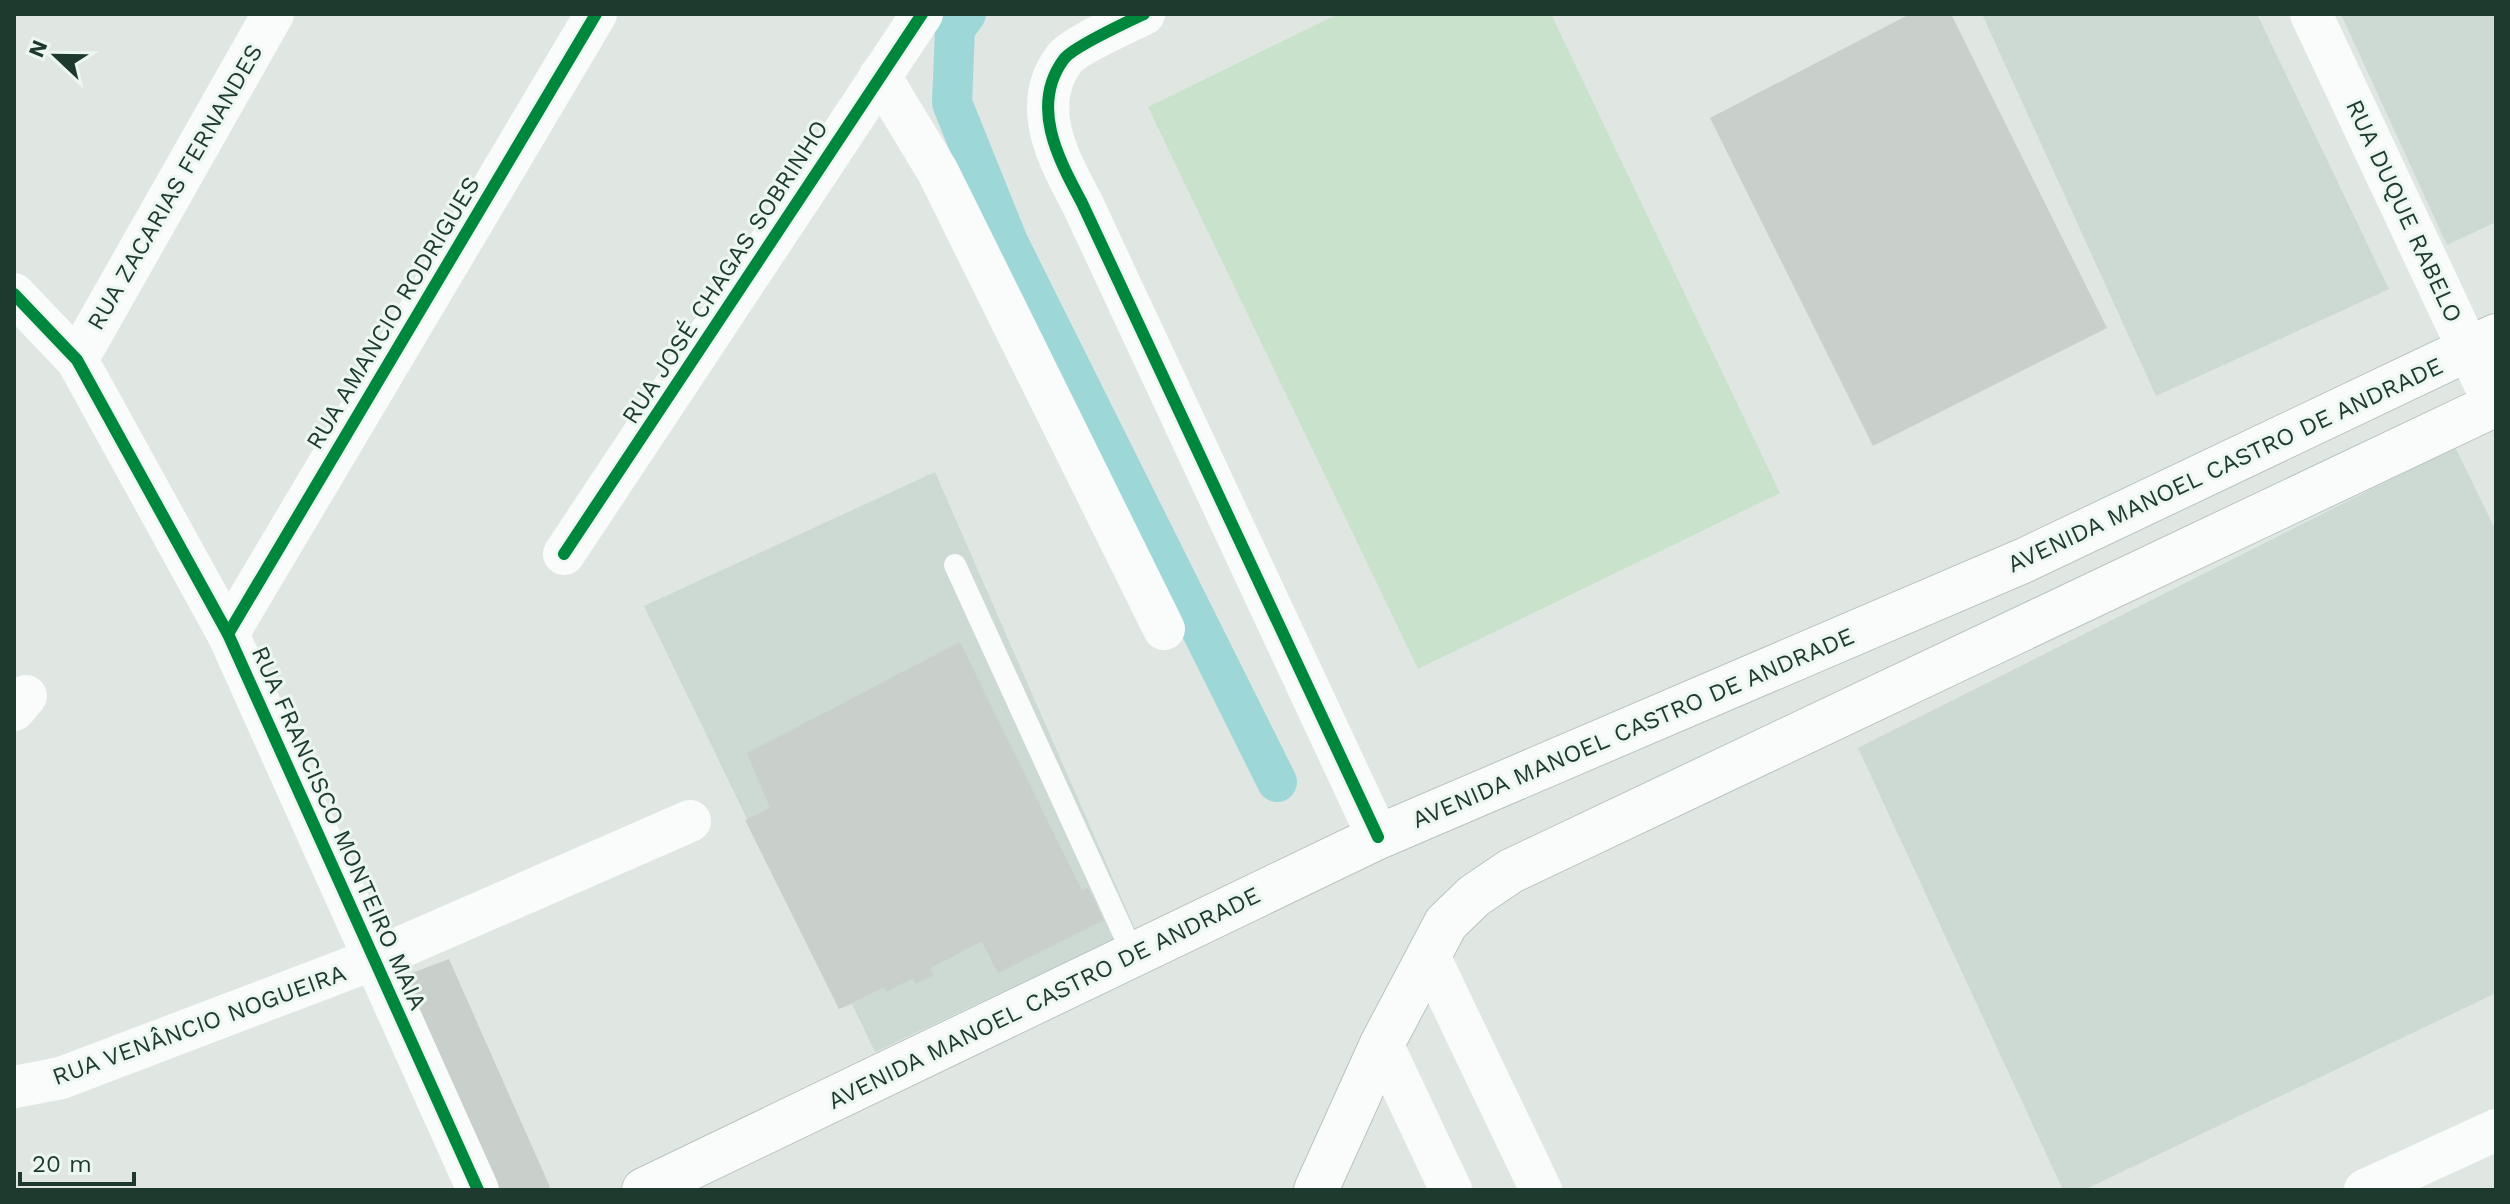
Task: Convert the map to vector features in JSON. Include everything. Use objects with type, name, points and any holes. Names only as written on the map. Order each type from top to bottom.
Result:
[{"type":"main road","name":"AVENIDA MANOEL CASTRO DE ANDRADE","points":[[644,1190],[1378,837],[2025,560],[2483,342]]},
{"type":"main road","points":[[1316,1190],[1382,1044],[1446,923],[1474,896],[1511,871],[2495,405]]},
{"type":"main road","points":[[2005,635],[1990,620],[1987,606],[2025,560]]},
{"type":"main road","points":[[1862,706],[1885,687],[1898,667],[1895,648],[1869,627]]},
{"type":"street","name":"RUA ZACARIAS FERNANDES","points":[[77,360],[273,14]]},
{"type":"street","name":"RUA AMANCIO RODRIGUES","points":[[228,634],[596,14]]},
{"type":"street","name":"RUA JOSÉ CHAGAS SOBRINHO","points":[[564,554],[922,14]]},
{"type":"street","points":[[1144,14],[1064,58],[1051,88],[1047,120],[1058,158],[1082,203],[1378,837]]},
{"type":"street","name":"RUA DUQUE RABELO","points":[[2311,14],[2483,342],[2495,405]]},
{"type":"street","points":[[880,76],[938,172],[1164,629]]},
{"type":"street","name":"RUA FRANCISCO MONTEIRO MAIA","points":[[14,294],[77,360],[228,634],[478,1190]]},
{"type":"street","name":"RUA VENÂNCIO NOGUEIRA","points":[[14,1087],[61,1078],[374,959],[690,821]]},
{"type":"street","points":[[1429,956],[1541,1190]]},
{"type":"street","points":[[1382,1044],[1451,1190]]},
{"type":"street","points":[[2365,1190],[2496,1130]]},
{"type":"lane","points":[[955,565],[1133,954]]},
{"type":"shaded area","points":[[1982,14],[2257,14],[2389,289],[2156,396]]},
{"type":"shaded area","points":[[2341,14],[2496,14],[2496,222],[2447,245]]},
{"type":"shaded area","points":[[2455,447],[2496,531],[2496,993],[2084,1190],[2063,1190],[1858,748]]},
{"type":"shaded area","points":[[935,472],[1135,929],[875,1052],[852,1004],[839,1009],[644,606]]},
{"type":"green space","points":[[1338,14],[1551,14],[1780,493],[1418,669],[1148,107]]},
{"type":"building","points":[[1910,14],[1951,14],[2107,328],[1873,446],[1710,118]]},
{"type":"building","points":[[960,642],[1082,891],[1088,888],[1104,920],[998,973],[982,941],[930,968],[934,975],[916,984],[913,978],[886,992],[884,987],[839,1009],[745,820],[770,808],[747,753]]},
{"type":"building","points":[[449,959],[550,1187],[544,1190],[493,1190],[398,978]]},
{"type":"waterway","points":[[966,14],[955,29],[952,103],[1008,242],[1277,782]]},
{"type":"cycle path","points":[[228,634],[596,14]]},
{"type":"cycle path","points":[[564,554],[922,14]]},
{"type":"cycle path","points":[[1144,14],[1089,42],[1064,59],[1049,95],[1051,132],[1065,169],[1378,837]]},
{"type":"cycle path","points":[[14,294],[77,360],[228,634],[478,1190]]}]
